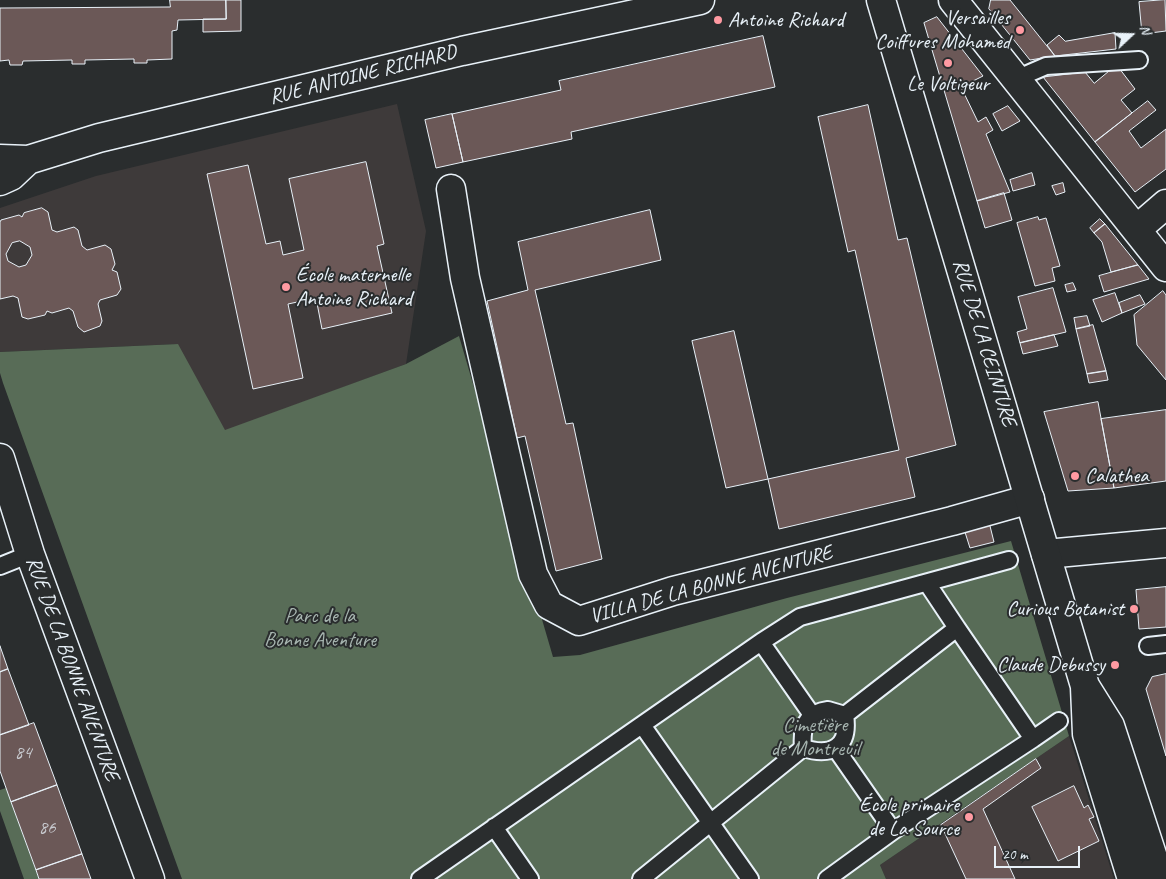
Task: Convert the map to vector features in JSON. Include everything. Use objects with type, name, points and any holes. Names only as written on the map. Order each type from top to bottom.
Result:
[{"type":"street","name":"RUE ANTOINE RICHARD","points":[[0,159],[28,160],[99,138],[454,53],[700,0]]},
{"type":"street","name":"RUE DE LA CEINTURE","points":[[881,0],[1085,686],[1087,734],[1132,879]]},
{"type":"street","points":[[953,0],[1166,267]]},
{"type":"street","name":"RUE ANTOINE RICHARD","points":[[0,181],[11,176],[28,160]]},
{"type":"street","name":"VILLA DE LA BONNE AVENTURE","points":[[451,189],[465,278],[533,574],[549,605],[579,621],[673,591],[952,521],[1030,498]]},
{"type":"street","points":[[1137,229],[1166,204]]},
{"type":"street","name":"RUE DE LA BONNE AVENTURE","points":[[0,458],[30,554],[150,879]]},
{"type":"street","points":[[1046,554],[1166,543]]},
{"type":"street","name":"RUE DE LA CEINTURE","points":[[1085,686],[1110,726],[1160,865]]},
{"type":"lane","points":[[1016,79],[1046,66],[1139,60]]},
{"type":"lane","points":[[0,566],[30,554]]},
{"type":"lane","points":[[420,879],[761,642],[800,617],[1009,560]]},
{"type":"lane","points":[[927,583],[1033,739]]},
{"type":"lane","points":[[845,715],[957,628]]},
{"type":"lane","points":[[761,642],[812,715]]},
{"type":"lane","points":[[1148,646],[1166,644]]},
{"type":"lane","points":[[803,748],[803,731],[806,722],[812,715],[828,710],[845,715]]},
{"type":"lane","points":[[803,748],[819,752],[836,750],[841,744],[845,733],[845,715]]},
{"type":"lane","points":[[827,879],[893,831],[1060,721]]},
{"type":"lane","points":[[642,725],[750,879]]},
{"type":"lane","points":[[641,879],[803,748]]},
{"type":"lane","points":[[836,750],[893,831]]},
{"type":"lane","points":[[494,827],[530,879]]},
{"type":"shaded area","name":"École maternelle Antoine Richard","points":[[397,104],[426,231],[406,364],[225,431],[177,344],[0,352],[0,208],[96,176]]},
{"type":"shaded area","points":[[1069,736],[1114,879],[886,879],[880,865]]},
{"type":"green space","points":[[459,336],[553,657],[580,655],[787,598],[1011,541],[1069,736],[880,865],[886,879],[182,879],[3,383],[0,373],[0,352],[178,344],[225,430],[406,364]]},
{"type":"green space","points":[[6,788],[39,879],[24,879],[0,811],[0,790]]},
{"type":"building","points":[[170,0],[226,0],[226,19],[178,20],[177,30],[172,31],[172,59],[147,60],[147,63],[134,63],[134,59],[85,60],[85,64],[72,64],[72,60],[23,61],[22,65],[10,65],[9,60],[0,61],[0,8],[170,7]]},
{"type":"building","points":[[226,0],[241,0],[241,31],[203,32],[203,19],[226,19]]},
{"type":"building","name":"Versailles Coiffures Mohamed","points":[[991,0],[1010,0],[1055,56],[1030,60],[989,9]]},
{"type":"building","points":[[1165,0],[1166,31],[1142,34],[1139,2]]},
{"type":"building","points":[[937,17],[983,76],[961,87],[978,122],[986,117],[993,130],[986,134],[1010,192],[977,201],[924,23]]},
{"type":"building","points":[[1115,33],[1116,49],[1055,56],[1047,45],[1059,35],[1065,41]]},
{"type":"building","points":[[763,36],[775,87],[571,132],[572,139],[463,162],[452,114],[561,90],[559,81]]},
{"type":"building","points":[[1113,68],[1119,68],[1135,89],[1121,100],[1132,113],[1095,142],[1043,77],[1085,72],[1094,83]]},
{"type":"building","points":[[1148,101],[1156,110],[1129,131],[1141,148],[1166,129],[1166,169],[1135,192],[1095,142]]},
{"type":"building","points":[[868,105],[898,240],[907,238],[956,445],[906,458],[915,497],[779,529],[768,479],[899,450],[855,250],[848,252],[818,117]]},
{"type":"building","points":[[1008,106],[1020,121],[1002,131],[993,114]]},
{"type":"building","points":[[452,114],[463,162],[436,168],[425,120]]},
{"type":"building","points":[[366,162],[384,244],[377,246],[392,313],[322,329],[316,298],[288,304],[303,378],[253,389],[207,174],[248,165],[266,244],[280,241],[283,255],[304,250],[289,179]]},
{"type":"building","points":[[1032,173],[1035,185],[1013,191],[1010,180]]},
{"type":"building","points":[[1063,183],[1065,192],[1056,195],[1052,186]]},
{"type":"building","points":[[1004,193],[1012,220],[985,228],[977,201]]},
{"type":"building","points":[[42,208],[48,212],[52,230],[57,232],[74,227],[78,230],[82,246],[87,250],[105,245],[111,249],[115,264],[112,270],[117,272],[121,289],[117,295],[100,300],[98,304],[102,321],[100,326],[84,332],[78,327],[73,311],[69,308],[52,313],[47,311],[45,315],[28,319],[22,317],[18,298],[13,296],[0,299],[0,222],[1,220],[19,215],[22,217],[24,213]],"holes":[[[20,241],[30,247],[32,255],[26,265],[19,267],[8,261],[6,254],[12,243]]]},
{"type":"building","points":[[650,210],[661,260],[535,290],[566,424],[573,423],[602,559],[556,571],[525,436],[517,438],[487,301],[528,290],[518,242]]},
{"type":"building","points":[[1038,217],[1039,220],[1046,218],[1060,266],[1052,268],[1055,281],[1035,286],[1017,223]]},
{"type":"building","points":[[1100,219],[1105,224],[1094,233],[1090,228]]},
{"type":"building","points":[[1105,224],[1138,265],[1111,272],[1102,242],[1094,233]]},
{"type":"building","points":[[1138,265],[1149,279],[1104,292],[1099,276]]},
{"type":"building","points":[[1073,283],[1076,290],[1067,292],[1065,285]]},
{"type":"building","points":[[1053,288],[1066,332],[1020,343],[1017,332],[1027,329],[1018,297]]},
{"type":"building","points":[[1163,291],[1166,295],[1166,380],[1137,345],[1134,315]]},
{"type":"building","points":[[1115,293],[1122,313],[1102,322],[1093,300]]},
{"type":"building","points":[[1140,295],[1145,304],[1122,313],[1119,303]]},
{"type":"building","points":[[1087,316],[1090,326],[1076,329],[1074,318]]},
{"type":"building","points":[[1093,325],[1106,371],[1087,374],[1076,329]]},
{"type":"building","points":[[734,331],[768,479],[726,488],[692,341]]},
{"type":"building","points":[[1054,335],[1058,346],[1023,354],[1020,343]]},
{"type":"building","points":[[1106,371],[1108,380],[1089,383],[1087,374]]},
{"type":"building","points":[[1098,402],[1114,488],[1068,491],[1044,412]]},
{"type":"building","points":[[1166,410],[1166,481],[1114,488],[1101,419]]},
{"type":"building","points":[[989,522],[994,542],[970,548],[964,529]]},
{"type":"building","points":[[1166,587],[1166,627],[1139,629],[1136,590]]},
{"type":"building","points":[[0,646],[8,669],[0,672]]},
{"type":"building","points":[[8,669],[29,725],[0,735],[0,672]]},
{"type":"building","points":[[1166,674],[1166,756],[1146,689],[1152,677]]},
{"type":"building","points":[[34,723],[57,785],[11,802],[0,771],[0,735]]},
{"type":"building","name":"École primaire de La Source","points":[[1036,759],[1041,768],[983,809],[1015,879],[966,879],[941,825]]},
{"type":"building","points":[[57,785],[82,854],[36,870],[11,802]]},
{"type":"building","points":[[1074,786],[1084,808],[1088,805],[1094,817],[1089,819],[1099,841],[1058,861],[1032,807]]},
{"type":"building","points":[[82,854],[91,879],[39,879],[36,870]]},
{"type":"place","name":"Antoine Richard","points":[[718,20]]},
{"type":"place","name":"Versailles Coiffures Mohamed","points":[[1020,30]]},
{"type":"place","name":"Le Voltigeur","points":[[948,63]]},
{"type":"place","name":"École maternelle Antoine Richard","points":[[286,287]]},
{"type":"place","name":"Calathea","points":[[1075,476]]},
{"type":"place","name":"Curious Botanist","points":[[1134,609]]},
{"type":"place","name":"Claude Debussy","points":[[1115,665]]},
{"type":"place","name":"École primaire de La Source","points":[[969,817]]},
{"type":"park label","name":"Parc de la Bonne Aventure","points":[[320,628]]},
{"type":"park label","name":"Cimetière de Montreuil","points":[[815,737]]}]
